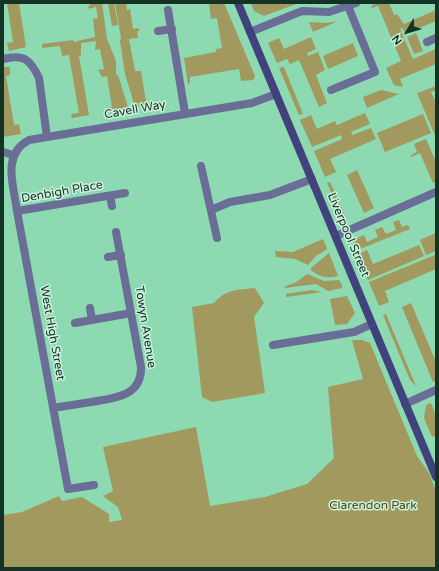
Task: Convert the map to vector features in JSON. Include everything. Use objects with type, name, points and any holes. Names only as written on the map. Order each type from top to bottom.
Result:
[{"type":"street","name":"Liverpool Street","points":[[238,3],[436,477]]},
{"type":"street","points":[[250,32],[302,11],[329,12],[352,5],[375,72],[331,90]]},
{"type":"street","points":[[168,10],[185,114]]},
{"type":"street","points":[[158,31],[172,29]]},
{"type":"street","points":[[427,42],[436,38]]},
{"type":"street","points":[[3,59],[14,57],[23,58],[31,63],[39,78],[48,137]]},
{"type":"street","name":"Cavell Way","points":[[13,155],[16,150],[29,140],[252,103],[276,94]]},
{"type":"street","points":[[3,152],[13,155]]},
{"type":"street","name":"West High Street","points":[[13,155],[11,170],[17,211],[68,489],[94,485]]},
{"type":"street","points":[[201,166],[217,238]]},
{"type":"street","points":[[211,210],[230,202],[270,195],[312,180]]},
{"type":"street","points":[[336,236],[436,192]]},
{"type":"street","name":"Denbigh Place","points":[[17,211],[125,193]]},
{"type":"street","name":"Denbigh Place","points":[[110,196],[112,206]]},
{"type":"street","name":"Towyn Avenue","points":[[53,408],[116,397],[134,388],[140,379],[141,367],[116,232]]},
{"type":"street","points":[[108,257],[121,255]]},
{"type":"street","points":[[90,308],[92,320]]},
{"type":"street","points":[[76,322],[131,313]]},
{"type":"street","points":[[273,345],[354,332],[372,324]]},
{"type":"street","points":[[405,404],[436,390]]},
{"type":"green space","points":[[7,3],[19,3],[26,47],[9,51],[7,43],[13,42]]},
{"type":"green space","points":[[91,3],[102,3],[107,39],[116,61],[116,75],[118,75],[128,107],[107,112],[106,108],[112,107],[107,76],[102,77],[98,70],[104,69],[100,49],[95,50],[96,41],[81,43],[81,55],[79,56],[89,115],[72,118],[71,114],[79,113],[69,55],[62,56],[60,46],[42,48],[42,44],[73,40],[74,42],[95,37],[93,19],[98,18],[96,7],[87,9]]},
{"type":"green space","points":[[108,3],[114,3],[118,25],[112,26]]},
{"type":"green space","points":[[115,3],[126,3],[127,10],[130,9],[133,29],[139,28],[139,31],[137,31],[138,38],[129,39],[135,71],[141,71],[146,102],[153,102],[153,104],[135,107],[125,74]]},
{"type":"green space","points":[[209,3],[224,3],[255,76],[253,80],[241,81],[239,69],[190,77],[190,83],[188,84],[184,58],[216,52],[216,49],[222,48],[217,18],[211,19]]},
{"type":"green space","points":[[251,3],[296,4],[264,16],[254,11]]},
{"type":"green space","points":[[378,3],[389,3],[394,15],[397,14],[404,24],[436,10],[436,21],[405,34],[403,28],[400,29],[413,59],[436,49],[436,64],[400,79],[403,87],[394,85],[386,68],[401,61],[378,6],[372,8],[371,6]]},
{"type":"green space","points":[[338,21],[313,32],[309,22],[327,23]]},
{"type":"green space","points":[[416,33],[423,51],[414,54],[407,37]]},
{"type":"green space","points":[[311,37],[316,49],[307,53],[308,56],[318,52],[325,70],[316,75],[327,103],[319,107],[299,60],[290,64],[287,59],[277,63],[268,43],[279,38],[284,49]]},
{"type":"green space","points":[[353,43],[358,56],[328,69],[323,56]]},
{"type":"green space","points":[[3,67],[10,67],[10,75],[6,76],[14,125],[19,124],[21,134],[3,137]]},
{"type":"green space","points":[[284,67],[303,114],[299,115],[279,68]]},
{"type":"green space","points":[[436,86],[436,90],[431,92],[436,103],[436,138],[417,93]]},
{"type":"green space","points":[[381,90],[399,94],[367,108],[363,97]]},
{"type":"green space","points":[[365,113],[370,124],[351,132],[352,135],[371,128],[376,139],[330,159],[336,172],[325,177],[314,151],[342,139],[341,135],[312,147],[300,120],[311,115],[317,129],[335,121],[337,125]]},
{"type":"green space","points":[[423,114],[431,133],[385,152],[377,133]]},
{"type":"green space","points":[[426,139],[436,162],[436,182],[433,183],[420,153],[411,157],[411,155],[417,152],[414,144]]},
{"type":"green space","points":[[357,170],[374,208],[364,213],[347,175]]},
{"type":"green space","points":[[330,182],[346,218],[341,214],[327,183]]},
{"type":"green space","points":[[399,220],[402,227],[408,225],[410,229],[355,251],[354,244],[357,238],[364,235],[367,242],[378,237],[375,230],[382,227],[386,234],[396,230],[393,222]]},
{"type":"green space","points":[[436,233],[436,251],[426,255],[420,240]]},
{"type":"green space","points":[[323,239],[327,249],[316,256],[308,265],[295,259],[276,257],[275,251],[293,252]]},
{"type":"green space","points":[[419,245],[424,256],[368,280],[357,255],[367,250],[373,264]]},
{"type":"green space","points":[[329,253],[338,276],[324,277],[311,270],[311,268]]},
{"type":"green space","points":[[435,255],[436,269],[385,291],[389,302],[379,306],[369,282]]},
{"type":"green space","points":[[307,274],[324,281],[339,280],[342,288],[328,291],[316,284],[285,288],[285,286],[295,283]]},
{"type":"green space","points":[[255,288],[264,303],[254,317],[265,393],[212,402],[202,397],[192,307],[214,303],[218,298],[232,291]]},
{"type":"green space","points":[[312,290],[322,292],[286,297],[286,294]]},
{"type":"green space","points":[[347,296],[355,313],[347,324],[335,325],[330,299]]},
{"type":"green space","points":[[411,303],[436,362],[436,381],[433,382],[402,307]]},
{"type":"green space","points":[[386,314],[416,386],[410,380],[383,315]]},
{"type":"green space","name":"Clarendon Park","points":[[352,340],[362,340],[370,343],[417,456],[429,473],[436,491],[436,568],[3,568],[3,515],[22,512],[59,496],[62,501],[82,497],[109,514],[109,522],[122,520],[118,507],[103,496],[113,491],[103,447],[196,427],[210,506],[265,497],[307,484],[334,458],[328,387],[363,379]]},
{"type":"green space","points":[[431,403],[436,416],[436,436],[432,437],[424,418],[426,405]]}]
